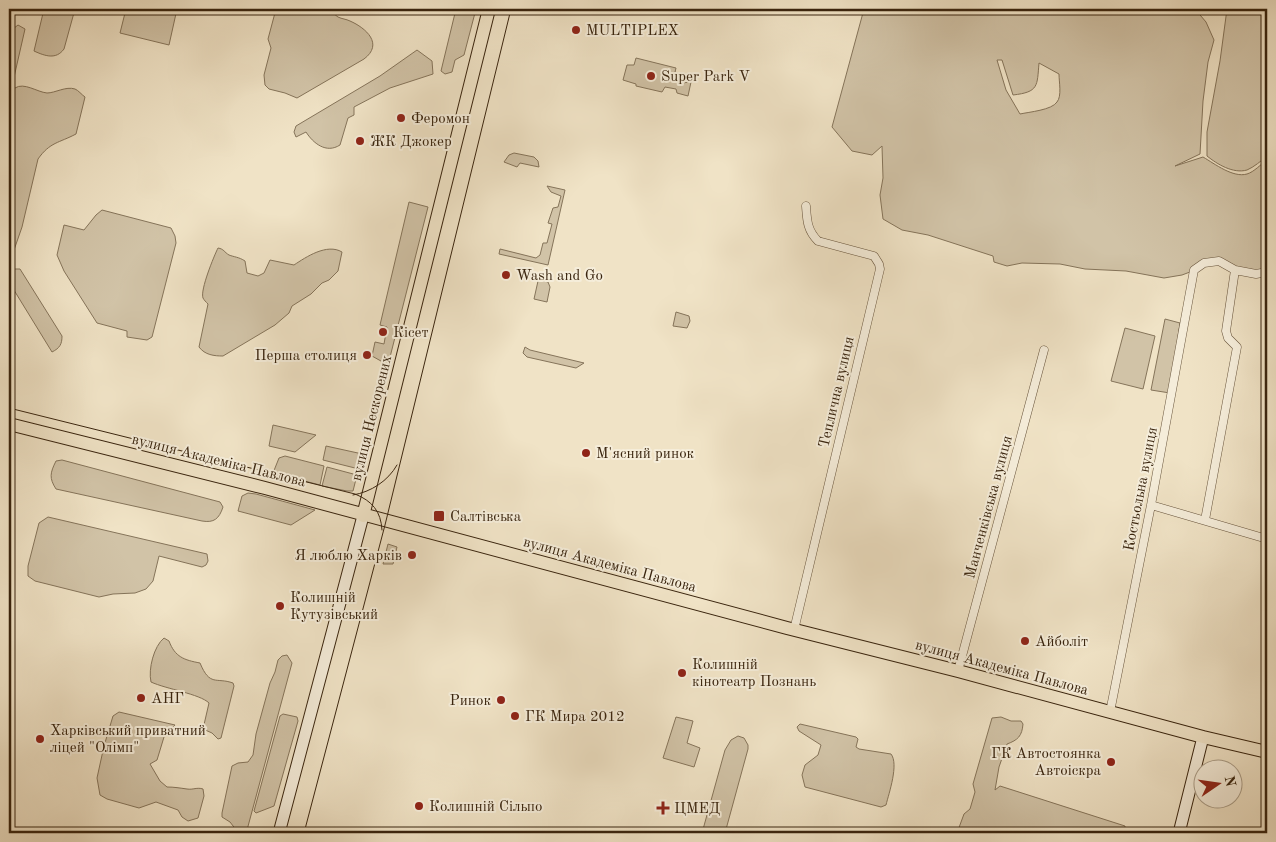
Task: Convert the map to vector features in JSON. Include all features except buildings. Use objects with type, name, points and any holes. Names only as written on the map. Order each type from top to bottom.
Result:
[{"type":"main road","name":"вулиця Нескорених","points":[[279,833],[363,516],[488,9]]},
{"type":"main road","name":"вулиця Академіка Павлова","points":[[9,424],[264,488],[794,630],[1267,752]]},
{"type":"main road","points":[[1179,833],[1203,737]]},
{"type":"street","name":"Теплична вулиця","points":[[794,630],[880,269],[874,256],[818,241],[808,227],[806,206]]},
{"type":"street","name":"Костьольна вулиця","points":[[1110,712],[1151,506],[1194,270],[1204,263],[1219,261],[1235,270]]},
{"type":"street","points":[[1205,520],[1237,347],[1228,338],[1226,330],[1235,270],[1256,274],[1267,272]]},
{"type":"street","name":"Манченківська вулиця","points":[[958,671],[1044,350]]},
{"type":"street","points":[[1151,506],[1267,539]]},
{"type":"shaded area","points":[[44,9],[75,9],[64,49],[54,56],[34,51]]},
{"type":"shaded area","points":[[126,9],[177,9],[169,45],[120,33]]},
{"type":"shaded area","points":[[276,9],[330,9],[338,17],[356,24],[367,32],[373,42],[370,53],[364,59],[297,98],[269,89],[265,85],[264,75],[271,48],[268,39]]},
{"type":"shaded area","points":[[456,9],[476,9],[464,55],[455,60],[452,72],[445,74],[441,71]]},
{"type":"shaded area","points":[[864,9],[1195,9],[1206,22],[1214,40],[1208,62],[1203,101],[1200,154],[1175,166],[1203,157],[1224,170],[1242,175],[1252,172],[1267,160],[1267,272],[1256,274],[1219,261],[1182,275],[1164,278],[1126,271],[1085,269],[1060,264],[1022,263],[1007,266],[994,262],[993,256],[928,235],[902,230],[883,219],[880,195],[883,178],[882,146],[872,155],[852,151],[832,127]],"holes":[[[997,60],[1002,60],[1013,95],[1032,90],[1037,82],[1039,63],[1059,74],[1060,93],[1057,102],[1045,109],[1020,114],[1006,90]]]},
{"type":"shaded area","points":[[1227,9],[1267,9],[1267,156],[1247,170],[1242,171],[1226,167],[1207,156],[1207,132]]},
{"type":"shaded area","points":[[18,25],[25,29],[12,86],[15,88],[22,86],[47,93],[72,88],[85,97],[76,134],[51,146],[38,159],[22,227],[14,250],[9,245],[9,32]]},
{"type":"shaded area","points":[[417,50],[432,61],[433,74],[390,88],[354,107],[354,115],[348,118],[340,145],[325,148],[312,140],[306,132],[296,137],[294,132],[296,126],[380,76]]},
{"type":"shaded area","name":"Super Park V","points":[[636,58],[676,68],[675,72],[678,73],[681,83],[691,82],[688,96],[677,93],[676,89],[665,87],[662,92],[636,86],[636,84],[623,80],[627,65],[634,65]]},
{"type":"shaded area","points":[[514,153],[534,157],[538,161],[539,167],[520,163],[517,167],[504,162],[509,155]]},
{"type":"shaded area","points":[[547,186],[565,190],[548,265],[499,254],[500,249],[536,258],[540,255],[543,243],[547,243],[552,224],[548,223],[553,208],[558,207],[561,196],[551,192]]},
{"type":"shaded area","points":[[409,202],[428,207],[388,365],[372,356],[375,342],[384,344],[387,327],[380,325]]},
{"type":"shaded area","points":[[102,210],[171,228],[175,236],[176,243],[152,337],[147,340],[127,337],[127,331],[97,323],[64,271],[57,255],[64,225],[84,230]]},
{"type":"shaded area","points":[[218,248],[229,255],[245,261],[247,273],[258,276],[264,273],[270,260],[294,265],[323,250],[330,249],[342,252],[338,271],[329,280],[322,283],[311,294],[292,306],[289,313],[275,325],[220,356],[207,353],[199,347],[208,304],[203,298],[204,288]]},
{"type":"shaded area","points":[[15,269],[20,269],[62,336],[60,346],[52,352],[9,282],[9,274]]},
{"type":"shaded area","points":[[538,281],[548,282],[550,287],[547,302],[534,299]]},
{"type":"shaded area","points":[[676,312],[689,316],[690,321],[687,328],[673,326]]},
{"type":"shaded area","points":[[1165,319],[1180,323],[1170,393],[1151,390]]},
{"type":"shaded area","points":[[1125,328],[1155,336],[1143,389],[1111,381]]},
{"type":"shaded area","points":[[525,347],[530,350],[584,363],[576,368],[527,357],[523,353]]},
{"type":"shaded area","points":[[273,425],[316,435],[295,452],[269,446]]},
{"type":"shaded area","points":[[326,446],[367,455],[363,470],[323,460]]},
{"type":"shaded area","points":[[285,456],[324,466],[320,485],[273,473],[279,458]]},
{"type":"shaded area","points":[[62,460],[220,502],[223,507],[220,515],[213,521],[202,521],[56,489],[51,478],[52,472],[56,461]]},
{"type":"shaded area","points":[[327,467],[357,475],[353,491],[322,486]]},
{"type":"shaded area","points":[[248,493],[315,510],[291,525],[238,511],[242,496]]},
{"type":"shaded area","points":[[48,517],[207,554],[208,561],[202,567],[159,556],[153,581],[146,589],[135,593],[99,597],[35,581],[28,576],[28,566],[39,523]]},
{"type":"shaded area","points":[[388,544],[397,547],[393,564],[383,564]]},
{"type":"shaded area","points":[[164,638],[169,641],[174,651],[181,657],[200,663],[210,678],[233,683],[234,686],[221,738],[218,739],[212,733],[203,729],[209,703],[198,697],[151,682],[150,671],[153,658],[157,646]]},
{"type":"shaded area","points":[[287,655],[292,663],[247,830],[237,831],[230,822],[222,817],[232,766],[248,762],[253,755],[256,734],[270,683],[278,660],[282,656]]},
{"type":"shaded area","points":[[119,712],[175,725],[164,737],[157,760],[150,764],[160,781],[167,787],[203,789],[204,796],[198,818],[188,821],[182,817],[178,810],[156,802],[139,808],[107,799],[100,795],[97,778],[104,746],[113,716]]},
{"type":"shaded area","points":[[283,714],[297,717],[298,721],[274,806],[256,813],[254,811],[280,716]]},
{"type":"shaded area","points":[[676,717],[693,721],[687,743],[700,748],[694,767],[663,758]]},
{"type":"shaded area","points":[[1001,717],[1011,721],[1021,721],[1023,724],[1019,737],[1007,744],[999,767],[995,790],[1000,786],[1125,826],[1125,833],[957,833],[964,814],[970,809],[975,792],[973,784],[992,718]]},
{"type":"shaded area","points":[[800,724],[856,737],[858,739],[856,747],[859,749],[891,754],[894,771],[886,805],[881,807],[805,787],[802,775],[805,765],[818,755],[821,745],[799,731],[797,727]]},
{"type":"shaded area","points":[[738,736],[744,738],[748,749],[725,833],[702,833],[725,750],[731,740]]},
{"type":"tram line","points":[[304,833],[385,525],[511,9]]},
{"type":"tram line","points":[[9,408],[355,494],[371,503],[378,512],[382,530]]},
{"type":"tram line","points":[[353,495],[366,491],[384,481],[397,465]]},
{"type":"place","name":"MULTIPLEX","points":[[576,30]]},
{"type":"place","name":"Super Park V","points":[[651,76]]},
{"type":"place","name":"Феромон","points":[[401,118]]},
{"type":"place","name":"ЖК Джокер","points":[[360,141]]},
{"type":"place","name":"Wash and Go","points":[[506,275]]},
{"type":"place","name":"Кісет","points":[[383,332]]},
{"type":"place","name":"Перша столиця","points":[[367,355]]},
{"type":"place","name":"М'ясний ринок","points":[[586,453]]},
{"type":"place","name":"Салтівська","points":[[439,516]]},
{"type":"place","name":"Я люблю Харків","points":[[412,555]]},
{"type":"place","name":"Колишній Кутузівський","points":[[280,606]]},
{"type":"place","name":"Айболіт","points":[[1025,641]]},
{"type":"place","name":"Колишній кінотеатр Познань","points":[[682,673]]},
{"type":"place","name":"АНГ","points":[[141,698]]},
{"type":"place","name":"Ринок","points":[[501,700]]},
{"type":"place","name":"ГК Мира 2012","points":[[515,716]]},
{"type":"place","name":"Харківський приватний ліцей \"Олімп\"","points":[[40,739]]},
{"type":"place","name":"ГК Автостоянка Автоіскра","points":[[1111,762]]},
{"type":"place","name":"Колишній Сільпо","points":[[419,806]]},
{"type":"place","name":"ЦМЕД","points":[[663,808]]}]
